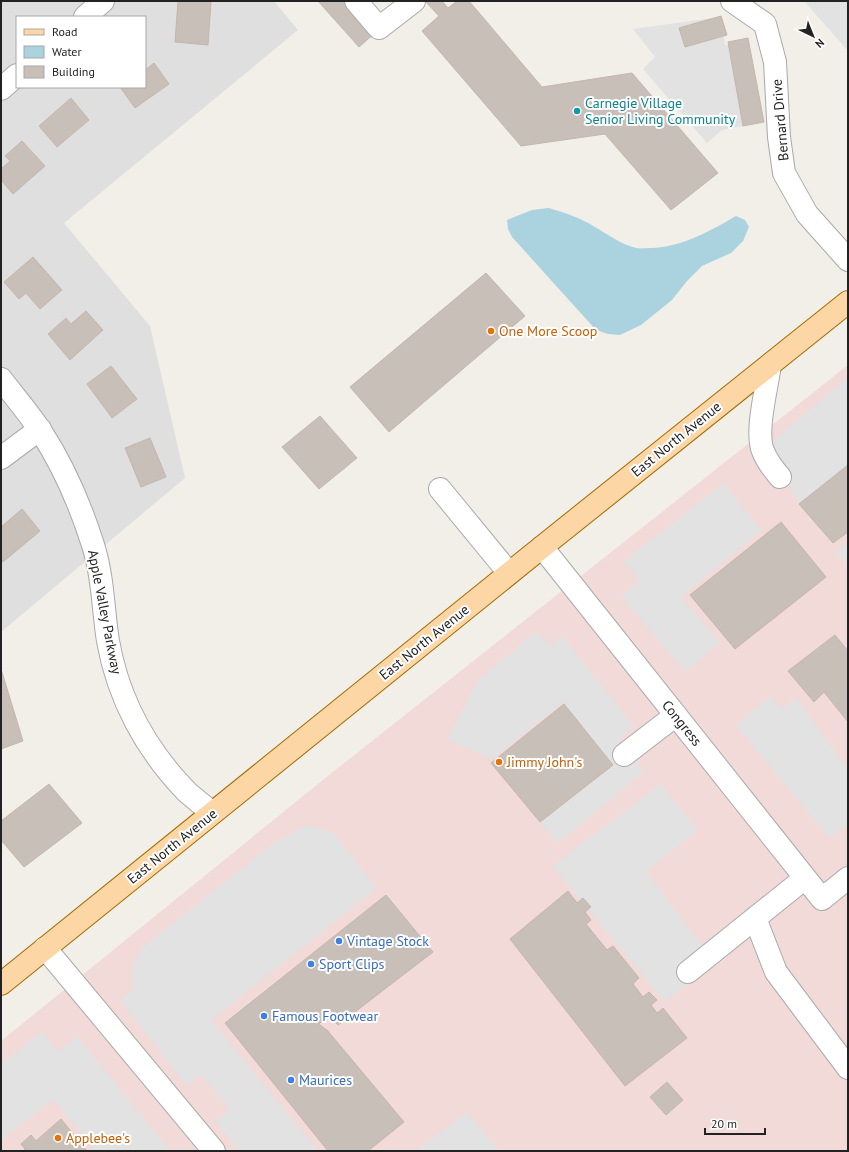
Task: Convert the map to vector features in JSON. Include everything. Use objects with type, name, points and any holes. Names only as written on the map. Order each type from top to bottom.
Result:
[{"type":"main road","name":"East North Avenue","points":[[1,984],[509,573],[848,302]]},
{"type":"street","points":[[86,16],[103,1]]},
{"type":"street","points":[[356,1],[379,28],[414,1]]},
{"type":"street","name":"Bernard Drive","points":[[732,1],[765,24],[775,62],[779,137],[784,173],[807,214],[848,260]]},
{"type":"street","points":[[1,89],[16,76]]},
{"type":"street","points":[[770,365],[759,432],[762,450],[769,464],[780,477]]},
{"type":"street","name":"Apple Valley Parkway","points":[[1,379],[40,430],[61,466],[79,506],[93,547],[103,590],[110,648],[116,677],[128,707],[142,735],[163,766],[188,793],[212,813]]},
{"type":"street","points":[[1,458],[40,430]]},
{"type":"street","points":[[440,489],[509,573]]},
{"type":"street","name":"Congress","points":[[542,547],[805,878],[839,890]]},
{"type":"street","points":[[624,755],[676,715]]},
{"type":"street","points":[[688,972],[805,878]]},
{"type":"street","points":[[755,918],[776,972],[848,1068]]},
{"type":"street","points":[[46,948],[214,1151]]},
{"type":"shaded area","points":[[1,1],[274,1],[298,30],[64,223],[150,326],[185,478],[1,632]]},
{"type":"shaded area","points":[[804,1],[848,1],[848,51]]},
{"type":"shaded area","points":[[721,17],[725,45],[747,42],[762,122],[722,130],[707,143],[643,69],[655,57],[633,29]]},
{"type":"shaded area","points":[[848,365],[848,1151],[1,1151],[1,1041],[329,775]]},
{"type":"shaded area","points":[[848,377],[848,465],[799,504],[769,445]]},
{"type":"shaded area","points":[[724,483],[761,531],[681,597],[720,643],[685,672],[621,596],[640,581],[624,561]]},
{"type":"shaded area","points":[[848,542],[848,566],[836,552]]},
{"type":"shaded area","points":[[536,631],[550,646],[562,635],[633,726],[619,738],[643,772],[558,843],[540,822],[613,765],[563,702],[491,760],[486,756],[447,740],[478,680]]},
{"type":"shaded area","points":[[770,696],[782,710],[795,697],[848,769],[848,824],[830,839],[736,725]]},
{"type":"shaded area","points":[[661,784],[698,830],[646,872],[715,962],[665,1002],[552,866]]},
{"type":"shaded area","points":[[308,825],[333,833],[377,888],[211,1020],[318,1151],[239,1151],[215,1121],[230,1109],[201,1075],[186,1085],[120,1000],[134,989],[131,979],[133,964],[141,949],[275,842]]},
{"type":"shaded area","points":[[43,1031],[58,1052],[77,1036],[170,1151],[95,1151],[53,1099],[1,1141],[1,1064]]},
{"type":"shaded area","points":[[466,1112],[500,1151],[416,1151]]},
{"type":"water","points":[[549,208],[579,218],[620,242],[638,248],[674,245],[706,232],[736,216],[745,220],[749,227],[743,241],[731,253],[702,266],[687,281],[672,300],[641,325],[620,335],[608,334],[596,330],[512,237],[508,229],[507,220],[532,210]]},
{"type":"building","points":[[178,1],[211,1],[208,45],[175,42]]},
{"type":"building","points":[[318,1],[349,1],[376,32],[359,47]]},
{"type":"building","name":"Carnegie Village Senior Living Community","points":[[425,1],[442,1],[448,8],[457,1],[469,1],[542,87],[632,73],[718,173],[671,210],[605,134],[521,146],[422,31],[439,16]]},
{"type":"building","points":[[721,16],[727,35],[685,47],[679,28]]},
{"type":"building","points":[[748,38],[764,122],[743,126],[728,42]]},
{"type":"building","points":[[154,63],[169,84],[135,108],[121,88],[146,88],[146,69]]},
{"type":"building","points":[[71,98],[89,120],[57,147],[39,126]]},
{"type":"building","points":[[22,141],[45,166],[13,194],[1,180],[1,169],[10,161],[5,156]]},
{"type":"building","points":[[33,257],[62,290],[40,309],[26,293],[19,299],[4,282]]},
{"type":"building","points":[[486,273],[525,316],[389,432],[350,387]]},
{"type":"building","points":[[86,311],[103,330],[70,360],[48,334],[66,318],[71,324]]},
{"type":"building","points":[[111,366],[137,399],[112,418],[87,384]]},
{"type":"building","points":[[320,416],[357,458],[319,489],[282,447]]},
{"type":"building","points":[[150,438],[166,477],[141,487],[125,448]]},
{"type":"building","points":[[848,465],[848,532],[833,543],[799,504]]},
{"type":"building","points":[[22,509],[40,531],[3,562],[1,560],[1,527]]},
{"type":"building","points":[[781,522],[826,577],[735,649],[690,595]]},
{"type":"building","points":[[835,635],[848,651],[848,722],[824,692],[814,702],[788,671]]},
{"type":"building","points":[[1,669],[23,741],[1,749]]},
{"type":"building","points":[[564,704],[613,765],[540,822],[491,763]]},
{"type":"building","points":[[49,784],[82,823],[24,867],[1,840],[1,821]]},
{"type":"building","points":[[568,891],[577,903],[583,898],[591,907],[585,912],[591,920],[586,924],[607,950],[613,946],[639,978],[633,984],[643,997],[649,992],[657,1000],[651,1005],[657,1013],[663,1008],[687,1038],[625,1086],[510,939]]},
{"type":"building","points":[[386,895],[433,952],[338,1025],[328,1015],[319,1024],[327,1030],[404,1122],[368,1151],[328,1151],[225,1023]]},
{"type":"building","points":[[667,1082],[683,1100],[666,1115],[650,1097]]},
{"type":"building","name":"Applebee's","points":[[61,1119],[87,1151],[23,1151],[25,1149],[21,1144],[31,1135],[36,1141]]},
{"type":"place","name":"Carnegie Village Senior Living Community","points":[[577,111]]},
{"type":"place","name":"One More Scoop","points":[[491,331]]},
{"type":"place","name":"Jimmy John's","points":[[499,762]]},
{"type":"place","name":"Vintage Stock","points":[[339,941]]},
{"type":"place","name":"Sport Clips","points":[[311,964]]},
{"type":"place","name":"Famous Footwear","points":[[264,1016]]},
{"type":"place","name":"Maurices","points":[[291,1080]]},
{"type":"place","name":"Applebee's","points":[[58,1138]]}]
